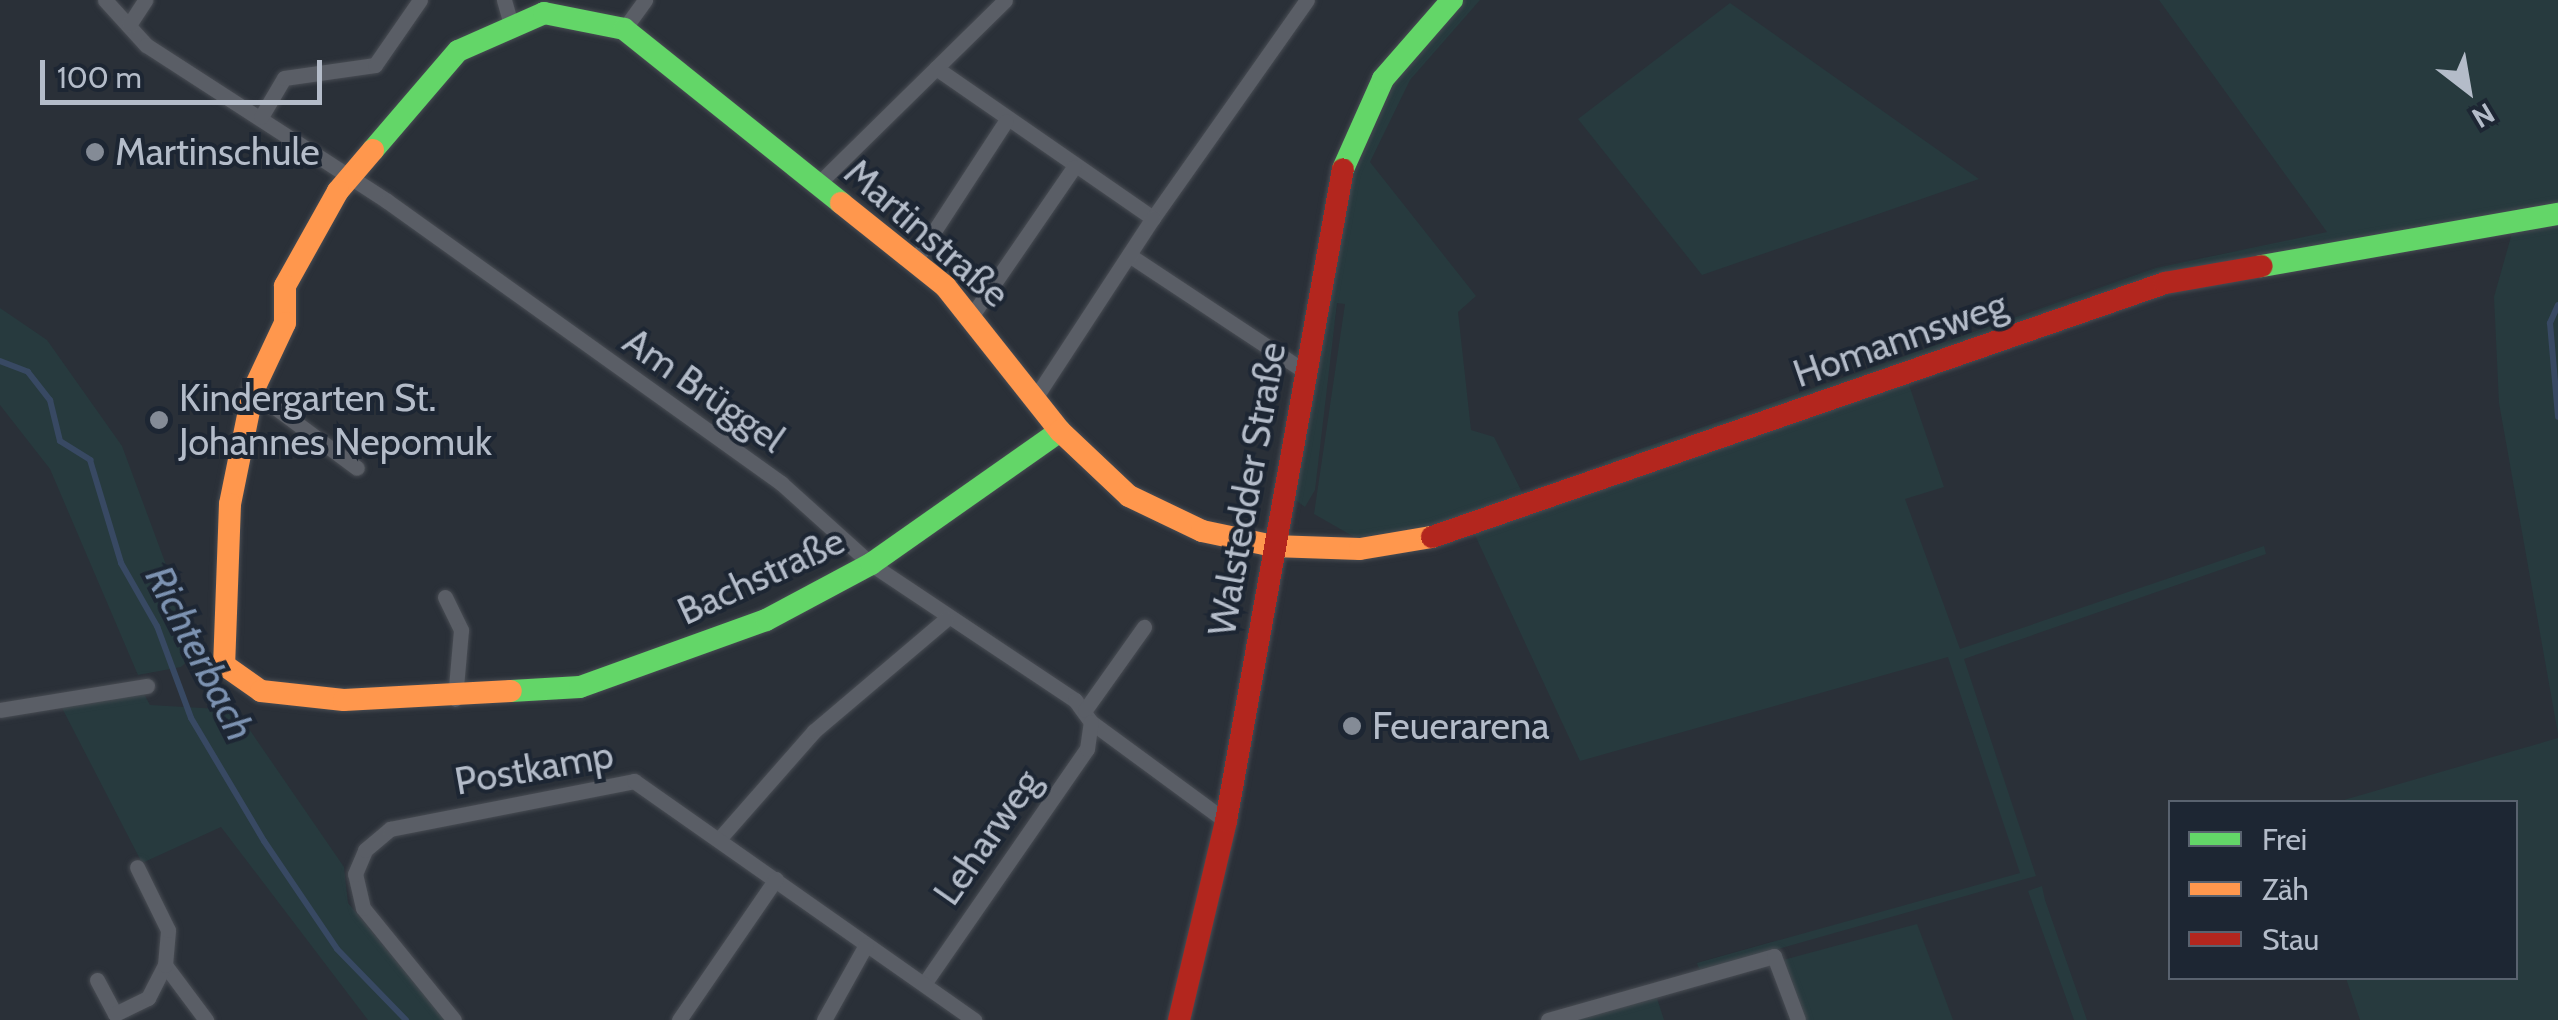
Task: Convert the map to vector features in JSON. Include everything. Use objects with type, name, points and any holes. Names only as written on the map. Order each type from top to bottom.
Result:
[{"type":"street","name":"Am Brüggel","points":[[105,0],[129,24],[352,177],[780,484],[871,564],[946,619],[967,622],[1226,821]]},
{"type":"street","points":[[129,24],[145,0]]},
{"type":"street","points":[[262,117],[284,78],[375,65],[420,0]]},
{"type":"street","points":[[624,29],[645,0]]},
{"type":"street","points":[[818,184],[1005,0]]},
{"type":"street","points":[[1035,398],[1153,218],[1307,0]]},
{"type":"street","name":"Walstedder Straße","points":[[1179,1020],[1226,821],[1304,370],[1354,137],[1397,59],[1452,0]]},
{"type":"street","name":"Martinstraße","points":[[227,672],[221,591],[254,391],[285,323],[285,286],[352,177],[458,51],[507,10],[574,14],[624,29],[973,314],[1060,431],[1149,509],[1273,546]]},
{"type":"street","points":[[936,68],[1153,218]]},
{"type":"street","points":[[914,262],[1006,120]]},
{"type":"street","points":[[973,314],[1074,167]]},
{"type":"street","name":"Homannsweg","points":[[1273,546],[1360,549],[1447,535],[2165,283],[2558,214]]},
{"type":"street","points":[[1129,255],[1304,370]]},
{"type":"street","points":[[254,391],[358,468]]},
{"type":"street","name":"Bachstraße","points":[[227,672],[278,693],[455,699],[580,687],[766,620],[871,564],[1060,431]]},
{"type":"street","points":[[445,596],[461,630],[455,699]]},
{"type":"street","points":[[720,838],[814,731],[946,619]]},
{"type":"street","name":"Leharweg","points":[[924,984],[1087,749],[1088,716],[1144,627]]},
{"type":"street","points":[[0,710],[147,686]]},
{"type":"street","name":"Postkamp","points":[[454,1020],[356,892],[358,862],[376,838],[622,781],[655,790],[974,1020]]},
{"type":"street","points":[[97,980],[115,1014],[148,998],[166,964],[168,930],[137,867]]},
{"type":"street","points":[[679,1020],[776,879]]},
{"type":"street","points":[[824,1020],[866,945]]},
{"type":"street","points":[[1548,1020],[1774,956],[1798,1020]]},
{"type":"street","points":[[166,964],[206,1020]]},
{"type":"green space","points":[[1465,0],[1480,0],[1410,80],[1370,162],[1476,296],[1458,312],[1471,430],[1494,437],[1527,502],[1424,534],[1356,538],[1314,514],[1345,304],[1337,303],[1315,490],[1305,507],[1294,499],[1346,194],[1397,77]]},
{"type":"green space","points":[[2159,0],[2558,0],[2558,208],[2167,276],[1611,473],[1603,462],[2156,268],[2327,232]]},
{"type":"green space","points":[[1730,3],[1979,179],[1702,275],[1578,119]]},
{"type":"green space","points":[[2558,221],[2558,734],[2499,403],[2494,297],[2514,226]]},
{"type":"green space","points":[[0,308],[47,340],[122,446],[198,651],[181,667],[138,675],[50,469],[0,405]]},
{"type":"green space","points":[[1908,382],[1944,487],[1905,499],[1960,649],[2264,546],[2266,554],[1964,659],[2036,876],[1700,971],[1697,963],[2020,873],[1948,657],[1580,761],[1474,533]]},
{"type":"green space","points":[[144,694],[150,705],[236,710],[344,867],[348,903],[445,1020],[368,1020],[221,827],[142,863],[61,706]]},
{"type":"green space","points":[[2558,738],[2558,1020],[2360,1020],[2347,980],[2518,980],[2518,800],[2344,800]]},
{"type":"green space","points":[[2042,886],[2087,1020],[2074,1020],[2028,891]]},
{"type":"green space","points":[[1917,924],[1953,1020],[1804,1020],[1783,960]]},
{"type":"green space","points":[[1656,995],[1664,1020],[1568,1020]]},
{"type":"waterway","points":[[2558,305],[2550,323],[2558,417]]},
{"type":"waterway","name":"Richterbach","points":[[0,361],[28,372],[50,400],[60,441],[90,460],[121,563],[157,626],[191,718],[264,841],[337,949],[406,1020]]},
{"type":"traffic: fast","points":[[1343,169],[1383,79],[1452,0]]},
{"type":"traffic: fast","points":[[373,150],[458,51],[544,13],[624,29],[841,203]]},
{"type":"traffic: fast","points":[[2262,266],[2558,214]]},
{"type":"traffic: fast","points":[[511,691],[580,687],[766,620],[871,564],[1060,431]]},
{"type":"traffic: slow","points":[[373,150],[338,191],[285,286],[285,323],[253,391],[230,504],[224,665],[261,691],[344,700],[511,691]]},
{"type":"traffic: slow","points":[[841,203],[945,286],[1060,431],[1129,496],[1202,531],[1273,546],[1360,549],[1432,537]]},
{"type":"traffic: jam","points":[[1179,1020],[1226,821],[1343,169]]},
{"type":"traffic: jam","points":[[1432,537],[2165,283],[2262,266]]},
{"type":"place","name":"Martinschule","points":[[95,152]]},
{"type":"place","name":"Kindergarten St. Johannes Nepomuk","points":[[159,420]]},
{"type":"place","name":"Feuerarena","points":[[1352,726]]}]
